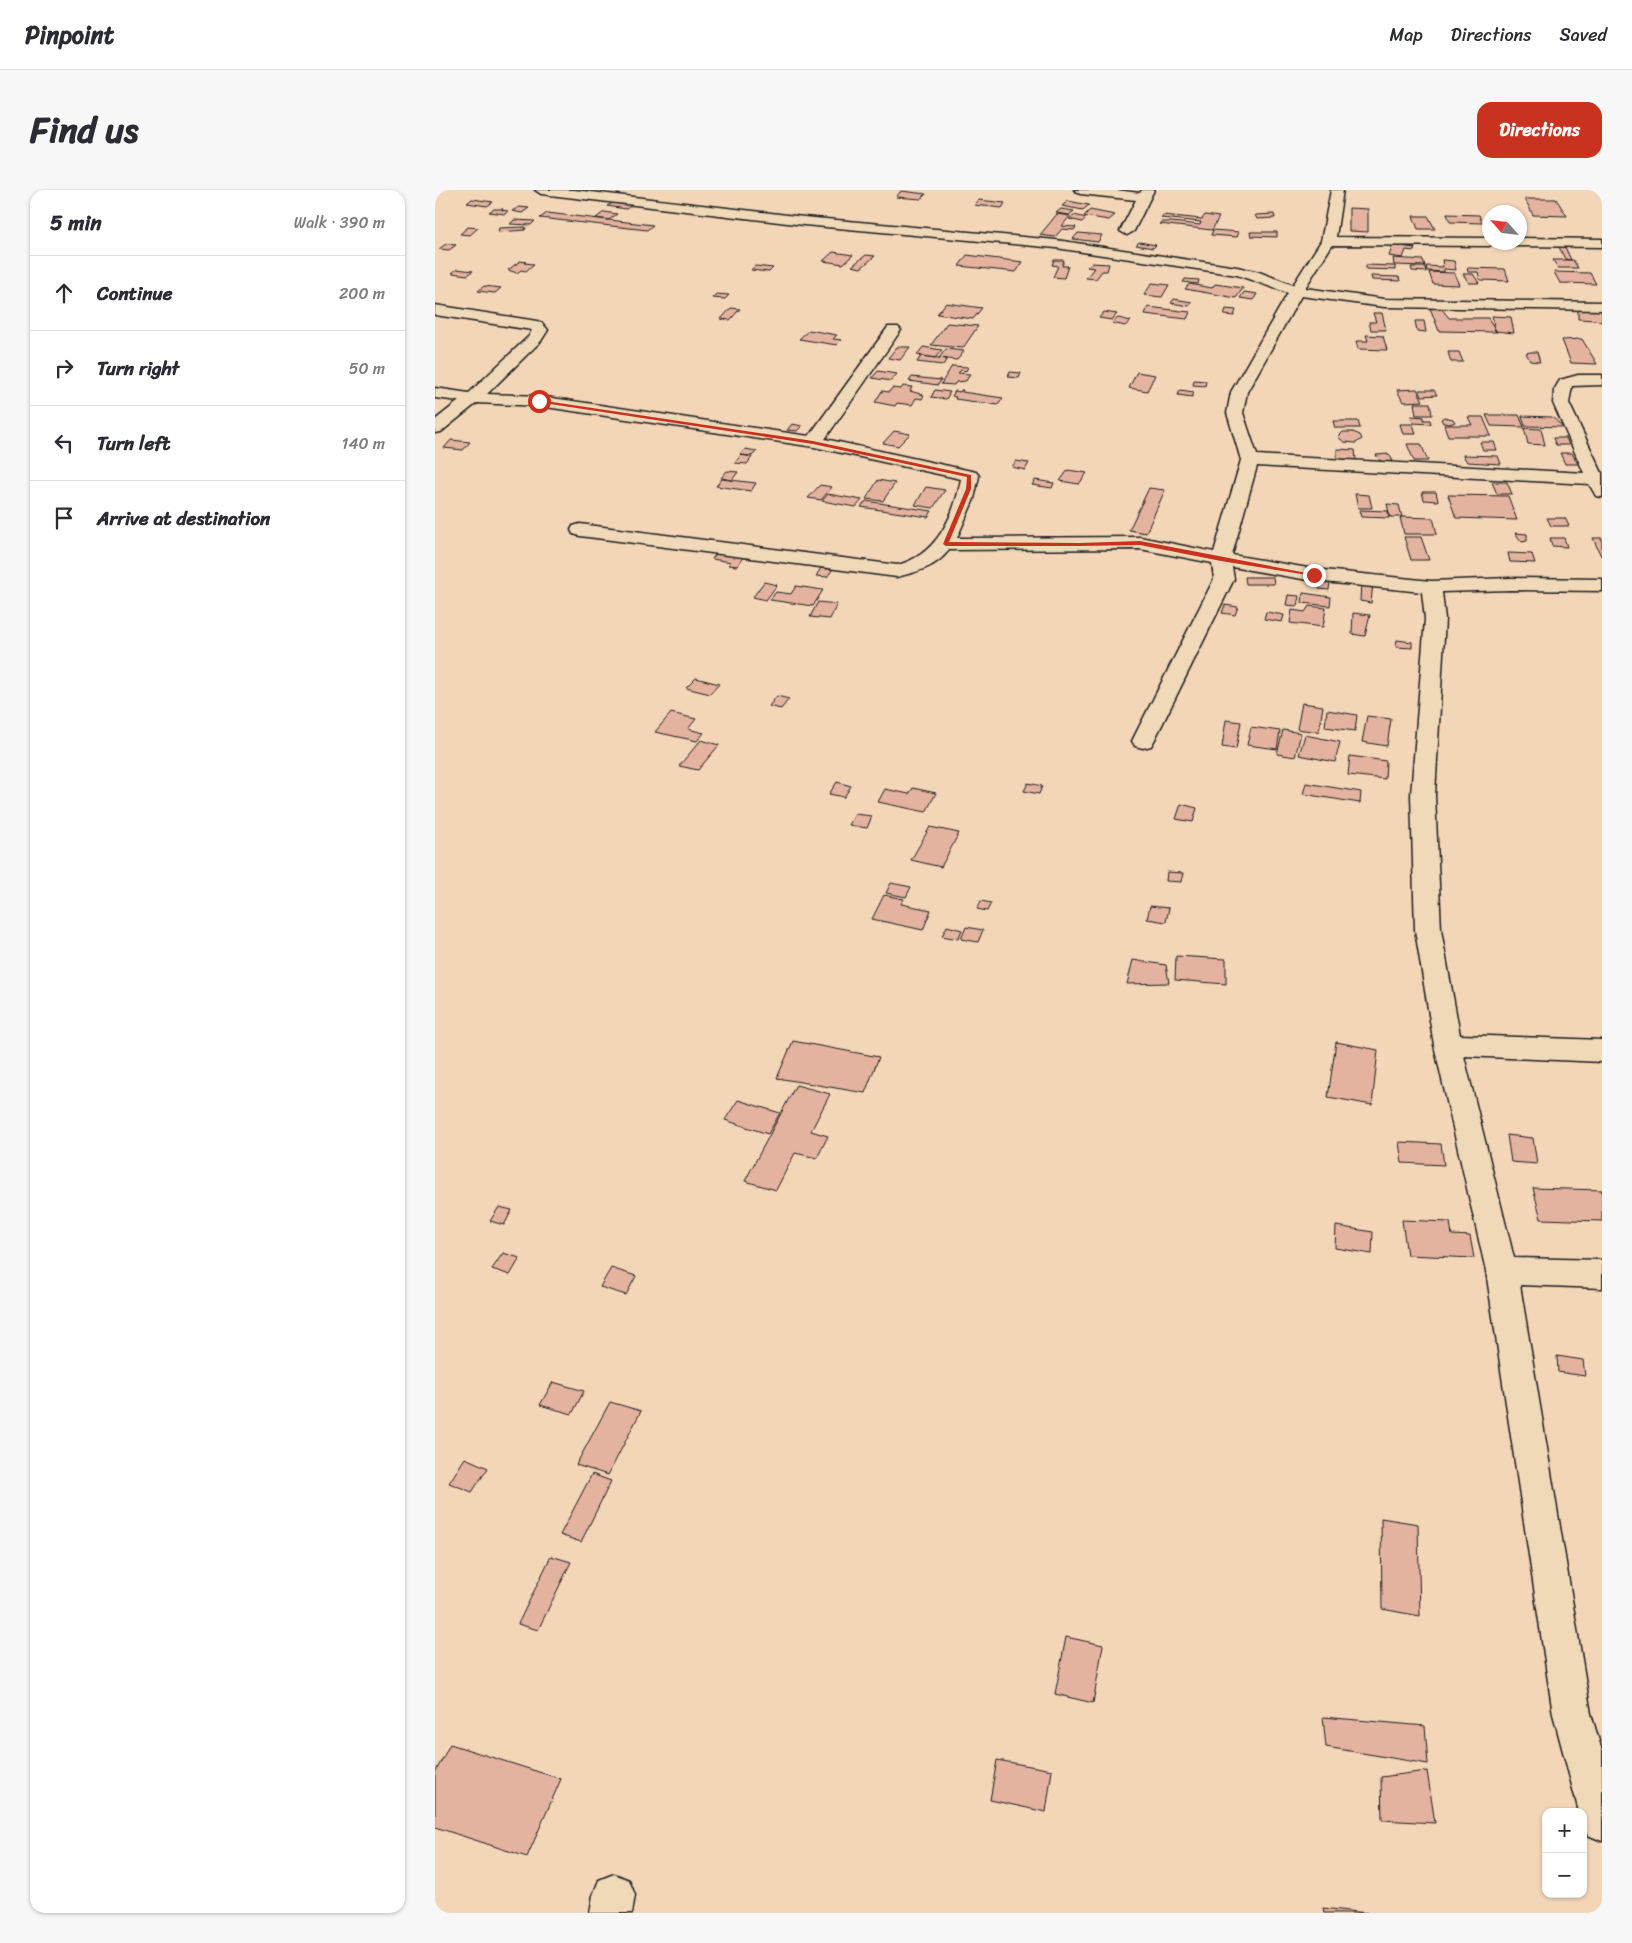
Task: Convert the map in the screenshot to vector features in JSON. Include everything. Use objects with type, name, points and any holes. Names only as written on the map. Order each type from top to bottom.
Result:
[{"type":"street","points":[[541,190],[804,221],[1056,244],[1237,271],[1254,275],[1296,291],[1384,303],[1602,306]]},
{"type":"street","points":[[1080,190],[1146,193],[1127,231]]},
{"type":"street","points":[[1143,741],[1224,579],[1221,560],[1250,460],[1235,413],[1239,392],[1296,291],[1328,241],[1337,190]]},
{"type":"street","points":[[1328,241],[1482,242]]},
{"type":"street","points":[[1527,242],[1602,243]]},
{"type":"street","points":[[435,310],[523,323],[537,326],[540,330],[536,338],[473,398],[435,428]]},
{"type":"street","points":[[813,442],[893,330]]},
{"type":"street","points":[[1250,460],[1600,484],[1561,403],[1562,390],[1566,383],[1578,380],[1602,380]]},
{"type":"street","points":[[435,393],[473,398],[539,401],[813,442],[970,476],[969,489],[946,544],[925,562],[897,571],[579,530]]},
{"type":"street","points":[[946,544],[1080,545],[1140,543],[1221,560],[1314,575],[1431,587],[1510,584],[1602,585]]},
{"type":"street","points":[[1431,587],[1435,620],[1423,794],[1428,930],[1448,1045],[1502,1271],[1572,1714],[1602,1821]]},
{"type":"street","points":[[1448,1045],[1602,1051]]},
{"type":"street","points":[[1502,1271],[1602,1274]]},
{"type":"building","points":[[901,191],[926,194],[921,199],[896,197]]},
{"type":"building","points":[[472,199],[493,202],[487,206],[467,203]]},
{"type":"building","points":[[1525,199],[1556,199],[1567,216],[1533,215]]},
{"type":"building","points":[[979,200],[1005,203],[1002,208],[974,205]]},
{"type":"building","points":[[1068,201],[1089,205],[1083,210],[1062,206]]},
{"type":"building","points":[[613,203],[632,205],[626,209],[607,206]]},
{"type":"building","points":[[519,207],[529,208],[522,213],[512,211]]},
{"type":"building","points":[[1349,208],[1368,209],[1368,232],[1349,231]]},
{"type":"building","points":[[494,209],[508,211],[505,214],[489,212]]},
{"type":"building","points":[[1061,209],[1074,211],[1069,215],[1056,213]]},
{"type":"building","points":[[1090,210],[1115,215],[1109,220],[1084,216]]},
{"type":"building","points":[[604,212],[617,214],[609,220],[596,218]]},
{"type":"building","points":[[547,213],[653,225],[647,230],[540,218]]},
{"type":"building","points":[[1057,214],[1070,216],[1062,226],[1076,227],[1074,230],[1062,229],[1055,237],[1040,235]]},
{"type":"building","points":[[1274,214],[1275,218],[1257,219],[1255,215]]},
{"type":"building","points":[[1447,214],[1479,215],[1482,223],[1450,222]]},
{"type":"building","points":[[1074,215],[1086,218],[1082,222],[1069,219]]},
{"type":"building","points":[[1163,215],[1202,219],[1205,215],[1219,217],[1212,230],[1159,224],[1161,222],[1172,222],[1200,225],[1201,222],[1161,218]]},
{"type":"building","points":[[1413,216],[1428,216],[1435,229],[1418,229]]},
{"type":"building","points":[[514,220],[535,221],[531,225],[510,224]]},
{"type":"building","points":[[468,227],[478,228],[470,235],[460,234]]},
{"type":"building","points":[[526,227],[525,230],[498,232],[499,228]]},
{"type":"building","points":[[1213,230],[1239,232],[1237,237],[1211,235]]},
{"type":"building","points":[[1250,232],[1277,232],[1277,237],[1251,236]]},
{"type":"building","points":[[1078,233],[1102,235],[1098,242],[1073,239]]},
{"type":"building","points":[[1139,242],[1156,245],[1153,248],[1136,245]]},
{"type":"building","points":[[446,244],[456,245],[449,250],[439,249]]},
{"type":"building","points":[[1393,245],[1415,248],[1414,251],[1406,250],[1403,258],[1389,256]]},
{"type":"building","points":[[1559,247],[1565,247],[1571,260],[1565,259]]},
{"type":"building","points":[[833,252],[853,255],[843,264],[823,261]]},
{"type":"building","points":[[866,255],[875,256],[861,268],[852,266]]},
{"type":"building","points":[[967,255],[1023,262],[1016,272],[959,266]]},
{"type":"building","points":[[1393,258],[1423,260],[1425,266],[1394,265]]},
{"type":"building","points":[[1054,260],[1064,260],[1062,266],[1068,266],[1064,278],[1053,277],[1058,266],[1052,265]]},
{"type":"building","points":[[1442,260],[1454,261],[1456,270],[1444,269],[1444,272],[1427,271],[1426,266],[1443,267]]},
{"type":"building","points":[[1553,260],[1573,260],[1578,268],[1558,268]]},
{"type":"building","points":[[520,261],[534,264],[526,271],[521,270],[517,273],[508,270]]},
{"type":"building","points":[[1091,263],[1109,264],[1107,271],[1102,271],[1096,279],[1086,278],[1094,268],[1087,267]]},
{"type":"building","points":[[1366,265],[1395,266],[1395,270],[1366,269]]},
{"type":"building","points":[[755,266],[773,268],[769,272],[751,270]]},
{"type":"building","points":[[1411,267],[1425,267],[1426,272],[1412,271]]},
{"type":"building","points":[[1467,268],[1505,269],[1509,281],[1480,280],[1478,272],[1468,272]]},
{"type":"building","points":[[457,269],[473,271],[468,275],[452,273]]},
{"type":"building","points":[[1429,272],[1454,273],[1459,285],[1433,284]]},
{"type":"building","points":[[1554,272],[1590,273],[1596,284],[1560,283]]},
{"type":"building","points":[[1463,274],[1473,274],[1479,283],[1469,283]]},
{"type":"building","points":[[1371,276],[1399,277],[1400,281],[1372,280]]},
{"type":"building","points":[[1185,279],[1199,280],[1198,284],[1183,282]]},
{"type":"building","points":[[1152,283],[1169,285],[1162,297],[1144,295]]},
{"type":"building","points":[[1189,284],[1212,288],[1215,284],[1243,288],[1236,298],[1185,289]]},
{"type":"building","points":[[484,286],[501,288],[495,293],[478,291]]},
{"type":"building","points":[[1244,292],[1257,294],[1253,300],[1240,298]]},
{"type":"building","points":[[716,294],[729,295],[725,299],[712,298]]},
{"type":"building","points":[[1174,299],[1192,302],[1189,306],[1171,303]]},
{"type":"building","points":[[946,303],[982,308],[973,319],[937,314]]},
{"type":"building","points":[[1148,307],[1190,312],[1187,319],[1145,314]]},
{"type":"building","points":[[731,308],[740,309],[730,320],[721,319]]},
{"type":"building","points":[[1430,308],[1441,308],[1449,318],[1488,318],[1497,332],[1439,331]]},
{"type":"building","points":[[1226,309],[1236,310],[1234,316],[1224,315]]},
{"type":"building","points":[[1578,309],[1602,309],[1602,322],[1578,319]]},
{"type":"building","points":[[1104,312],[1117,314],[1112,320],[1099,318]]},
{"type":"building","points":[[1373,313],[1382,313],[1386,330],[1371,330],[1369,322],[1376,322]]},
{"type":"building","points":[[1492,316],[1511,317],[1514,333],[1495,331]]},
{"type":"building","points":[[1118,318],[1131,321],[1125,326],[1112,323]]},
{"type":"building","points":[[1415,321],[1424,321],[1426,332],[1417,331]]},
{"type":"building","points":[[947,323],[978,326],[963,348],[931,345]]},
{"type":"building","points":[[809,330],[837,335],[833,339],[842,340],[837,345],[799,339]]},
{"type":"building","points":[[1366,335],[1383,336],[1387,350],[1358,349],[1356,341],[1368,341]]},
{"type":"building","points":[[1582,339],[1597,364],[1571,363],[1562,340]]},
{"type":"building","points":[[897,347],[910,347],[900,360],[888,358]]},
{"type":"building","points":[[923,347],[942,350],[935,358],[917,355]]},
{"type":"building","points":[[946,349],[964,351],[957,360],[939,358]]},
{"type":"building","points":[[1448,352],[1459,352],[1463,362],[1451,362]]},
{"type":"building","points":[[1537,352],[1540,362],[1530,361],[1526,353]]},
{"type":"building","points":[[921,356],[947,359],[943,365],[917,362]]},
{"type":"building","points":[[952,366],[968,367],[966,371],[961,370],[958,373],[970,374],[966,381],[956,382],[954,385],[941,384]]},
{"type":"building","points":[[878,371],[897,374],[891,381],[872,378]]},
{"type":"building","points":[[1010,372],[1021,373],[1019,378],[1008,377]]},
{"type":"building","points":[[1137,372],[1155,375],[1147,391],[1129,388]]},
{"type":"building","points":[[912,377],[941,380],[938,385],[909,381]]},
{"type":"building","points":[[1194,380],[1206,381],[1205,386],[1193,385]]},
{"type":"building","points":[[903,386],[912,387],[910,391],[924,395],[922,399],[916,398],[912,405],[897,403],[895,406],[875,402],[882,391],[889,392],[892,388],[901,389]]},
{"type":"building","points":[[1417,389],[1423,401],[1403,402],[1397,390]]},
{"type":"building","points":[[935,390],[950,392],[946,399],[931,397]]},
{"type":"building","points":[[963,390],[962,392],[1003,398],[998,405],[955,399],[956,397],[952,396],[955,391],[960,392]]},
{"type":"building","points":[[1180,390],[1194,392],[1192,397],[1178,395]]},
{"type":"building","points":[[1419,390],[1434,390],[1437,395],[1422,396]]},
{"type":"building","points":[[1414,403],[1430,403],[1432,415],[1416,415]]},
{"type":"building","points":[[1486,415],[1519,415],[1524,427],[1491,426]]},
{"type":"building","points":[[1411,416],[1424,417],[1424,420],[1430,420],[1431,424],[1413,423]]},
{"type":"building","points":[[1522,416],[1552,417],[1563,427],[1525,426]]},
{"type":"building","points":[[1444,417],[1453,419],[1455,422],[1450,424],[1443,423],[1441,419]]},
{"type":"building","points":[[1468,417],[1483,417],[1491,436],[1448,436],[1444,425],[1472,425]]},
{"type":"building","points":[[1333,421],[1358,421],[1360,428],[1335,428]]},
{"type":"building","points":[[792,424],[802,426],[797,431],[787,430]]},
{"type":"building","points":[[1400,424],[1413,424],[1416,434],[1403,434]]},
{"type":"building","points":[[1524,428],[1541,429],[1545,445],[1528,444]]},
{"type":"building","points":[[894,431],[910,434],[898,446],[883,443]]},
{"type":"building","points":[[1343,432],[1353,432],[1360,435],[1362,439],[1356,443],[1344,442],[1338,437]]},
{"type":"building","points":[[1553,438],[1566,438],[1569,445],[1556,445]]},
{"type":"building","points":[[451,440],[470,442],[463,450],[444,448]]},
{"type":"building","points":[[1480,442],[1494,442],[1497,450],[1483,450]]},
{"type":"building","points":[[1407,444],[1421,444],[1428,461],[1414,461]]},
{"type":"building","points":[[745,449],[757,451],[752,456],[740,455]]},
{"type":"building","points":[[1337,449],[1355,450],[1356,460],[1337,459]]},
{"type":"building","points":[[1560,453],[1572,453],[1578,464],[1565,464]]},
{"type":"building","points":[[1389,454],[1393,461],[1381,462],[1376,455]]},
{"type":"building","points":[[741,455],[752,457],[747,464],[735,463]]},
{"type":"building","points":[[1463,455],[1498,456],[1501,464],[1467,462]]},
{"type":"building","points":[[1016,461],[1029,463],[1025,470],[1012,467]]},
{"type":"building","points":[[1068,470],[1087,473],[1079,484],[1060,481]]},
{"type":"building","points":[[727,471],[738,472],[732,480],[721,478]]},
{"type":"building","points":[[722,479],[756,483],[751,491],[716,486]]},
{"type":"building","points":[[878,480],[895,483],[883,501],[866,499]]},
{"type":"building","points":[[1035,480],[1054,483],[1052,488],[1032,485]]},
{"type":"building","points":[[1492,482],[1507,482],[1512,494],[1497,494]]},
{"type":"building","points":[[820,485],[832,487],[821,500],[808,498]]},
{"type":"building","points":[[926,487],[945,490],[933,508],[915,505]]},
{"type":"building","points":[[1149,488],[1165,490],[1146,533],[1129,530]]},
{"type":"building","points":[[1422,492],[1436,492],[1438,501],[1424,500]]},
{"type":"building","points":[[828,494],[862,500],[856,507],[822,501]]},
{"type":"building","points":[[1355,494],[1369,495],[1372,508],[1358,508]]},
{"type":"building","points":[[1448,495],[1508,496],[1517,520],[1456,518]]},
{"type":"building","points":[[866,501],[932,511],[928,517],[861,507]]},
{"type":"building","points":[[1387,504],[1399,505],[1402,517],[1390,517]]},
{"type":"building","points":[[1359,510],[1388,511],[1389,518],[1361,517]]},
{"type":"building","points":[[1400,517],[1433,518],[1437,534],[1404,534]]},
{"type":"building","points":[[1547,518],[1565,518],[1569,526],[1551,526]]},
{"type":"building","points":[[1515,533],[1527,534],[1527,541],[1522,542]]},
{"type":"building","points":[[1404,537],[1421,537],[1429,560],[1411,560]]},
{"type":"building","points":[[1550,538],[1564,538],[1567,547],[1552,546]]},
{"type":"building","points":[[1593,538],[1602,538],[1602,556],[1601,556]]},
{"type":"building","points":[[718,551],[745,555],[737,566],[729,565],[731,562],[712,559]]},
{"type":"building","points":[[1508,553],[1532,554],[1535,563],[1510,562]]},
{"type":"building","points":[[821,568],[833,569],[827,577],[816,576]]},
{"type":"building","points":[[1245,577],[1273,577],[1274,584],[1246,584]]},
{"type":"building","points":[[1321,580],[1330,581],[1329,590],[1319,589]]},
{"type":"building","points":[[764,582],[777,585],[766,600],[753,597]]},
{"type":"building","points":[[1361,582],[1373,583],[1371,603],[1360,601]]},
{"type":"building","points":[[796,586],[823,590],[813,606],[770,600],[776,592],[791,594]]},
{"type":"building","points":[[1303,593],[1331,597],[1330,606],[1302,603]]},
{"type":"building","points":[[1288,595],[1299,596],[1297,606],[1286,605]]},
{"type":"building","points":[[818,602],[837,604],[830,619],[810,617]]},
{"type":"building","points":[[1225,605],[1238,607],[1235,615],[1222,613]]},
{"type":"building","points":[[1309,606],[1326,608],[1323,627],[1290,623],[1292,610],[1305,612]]},
{"type":"building","points":[[1266,612],[1284,615],[1282,622],[1264,619]]},
{"type":"building","points":[[1353,613],[1370,615],[1365,636],[1352,634]]},
{"type":"building","points":[[1397,640],[1412,642],[1412,648],[1396,647]]},
{"type":"building","points":[[696,678],[719,684],[710,694],[686,688]]},
{"type":"building","points":[[777,696],[789,699],[781,709],[769,706]]},
{"type":"building","points":[[1302,703],[1323,706],[1319,732],[1297,729]]},
{"type":"building","points":[[1327,710],[1357,715],[1355,731],[1325,727]]},
{"type":"building","points":[[671,713],[696,719],[688,729],[704,733],[697,741],[655,732]]},
{"type":"building","points":[[1367,716],[1391,719],[1387,746],[1362,742]]},
{"type":"building","points":[[1226,720],[1241,722],[1236,749],[1222,747]]},
{"type":"building","points":[[1251,727],[1280,731],[1277,749],[1247,745]]},
{"type":"building","points":[[1283,730],[1301,733],[1295,757],[1277,754]]},
{"type":"building","points":[[1305,735],[1340,742],[1335,762],[1299,755]]},
{"type":"building","points":[[701,740],[719,745],[698,770],[679,766]]},
{"type":"building","points":[[1350,756],[1386,761],[1385,779],[1348,775]]},
{"type":"building","points":[[837,782],[851,786],[844,797],[829,794]]},
{"type":"building","points":[[1028,783],[1042,786],[1039,794],[1024,791]]},
{"type":"building","points":[[1306,783],[1361,792],[1360,803],[1303,794]]},
{"type":"building","points":[[913,788],[936,793],[926,812],[878,802],[885,789],[909,794]]},
{"type":"building","points":[[1181,804],[1197,808],[1193,822],[1176,819]]},
{"type":"building","points":[[855,814],[872,816],[867,828],[849,825]]},
{"type":"building","points":[[930,827],[959,833],[941,867],[911,860]]},
{"type":"building","points":[[1167,872],[1183,873],[1181,882],[1166,881]]},
{"type":"building","points":[[891,883],[911,887],[906,897],[886,893]]},
{"type":"building","points":[[884,895],[904,899],[901,904],[931,910],[923,930],[872,919]]},
{"type":"building","points":[[981,901],[991,903],[987,911],[977,909]]},
{"type":"building","points":[[1150,906],[1169,908],[1166,922],[1147,919]]},
{"type":"building","points":[[947,926],[962,930],[958,939],[942,936]]},
{"type":"building","points":[[966,927],[983,930],[978,942],[961,939]]},
{"type":"building","points":[[1176,956],[1226,959],[1226,984],[1175,980]]},
{"type":"building","points":[[1133,960],[1166,965],[1169,983],[1127,984]]},
{"type":"building","points":[[793,1041],[879,1057],[865,1093],[777,1078]]},
{"type":"building","points":[[1336,1042],[1378,1050],[1372,1105],[1328,1097]]},
{"type":"building","points":[[796,1085],[830,1094],[811,1131],[828,1136],[817,1158],[795,1153],[776,1190],[745,1181]]},
{"type":"building","points":[[738,1100],[780,1113],[768,1134],[725,1120]]},
{"type":"building","points":[[1507,1135],[1533,1138],[1537,1164],[1511,1162]]},
{"type":"building","points":[[1399,1142],[1441,1144],[1444,1165],[1402,1163]]},
{"type":"building","points":[[1533,1188],[1602,1190],[1602,1221],[1541,1219]]},
{"type":"building","points":[[499,1207],[512,1210],[504,1225],[490,1221]]},
{"type":"building","points":[[1402,1220],[1450,1222],[1452,1235],[1470,1236],[1474,1258],[1407,1255]]},
{"type":"building","points":[[1336,1226],[1373,1232],[1372,1254],[1335,1248]]},
{"type":"building","points":[[503,1253],[520,1258],[510,1275],[492,1269]]},
{"type":"building","points":[[611,1268],[636,1276],[626,1295],[600,1287]]},
{"type":"building","points":[[1557,1356],[1583,1360],[1585,1376],[1558,1372]]},
{"type":"building","points":[[553,1382],[584,1391],[572,1414],[540,1405]]},
{"type":"building","points":[[610,1402],[641,1411],[608,1475],[576,1465]]},
{"type":"building","points":[[465,1458],[488,1468],[472,1492],[449,1483]]},
{"type":"building","points":[[592,1474],[611,1481],[581,1542],[560,1535]]},
{"type":"building","points":[[1381,1518],[1418,1524],[1420,1616],[1382,1609]]},
{"type":"building","points":[[551,1556],[571,1562],[538,1630],[518,1624]]},
{"type":"building","points":[[1066,1637],[1103,1645],[1093,1703],[1055,1694]]},
{"type":"building","points":[[1323,1717],[1425,1726],[1428,1764],[1326,1747]]},
{"type":"building","points":[[450,1744],[561,1779],[527,1857],[435,1827],[435,1773]]},
{"type":"building","points":[[997,1760],[1052,1770],[1046,1812],[990,1800]]},
{"type":"building","points":[[1427,1771],[1435,1823],[1382,1820],[1381,1777]]},
{"type":"building","points":[[1323,1908],[1367,1913],[1324,1913]]},
{"type":"route","points":[[539,401],[689,425],[813,442],[970,476],[969,489],[946,544],[1080,545],[1140,543],[1221,560],[1314,575]]}]
